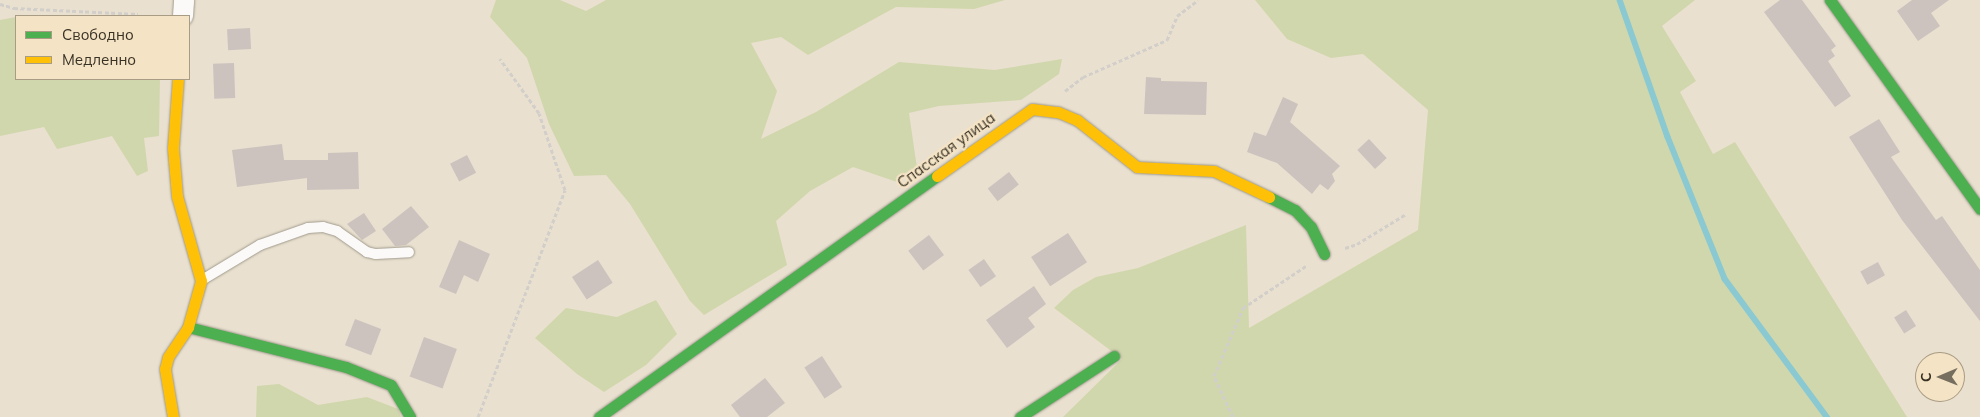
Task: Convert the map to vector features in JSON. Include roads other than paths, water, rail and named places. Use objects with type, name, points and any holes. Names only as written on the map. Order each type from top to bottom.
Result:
[{"type":"street","points":[[183,15],[184,0]]},
{"type":"street","points":[[1830,0],[1980,209]]},
{"type":"street","points":[[174,417],[165,369],[168,357],[188,327],[201,281],[178,196],[173,148],[178,80]]},
{"type":"street","name":"Спасская улица","points":[[599,417],[801,276],[1024,113],[1040,109],[1078,120],[1137,167],[1214,171],[1294,210],[1311,227],[1324,254]]},
{"type":"street","points":[[188,327],[346,367],[391,385],[410,417]]},
{"type":"street","points":[[1020,417],[1114,356]]},
{"type":"lane","points":[[201,281],[260,245],[308,228],[323,227],[337,231],[367,252],[376,254],[409,252]]},
{"type":"waterway","points":[[1620,0],[1668,137],[1725,279],[1827,417]]}]
